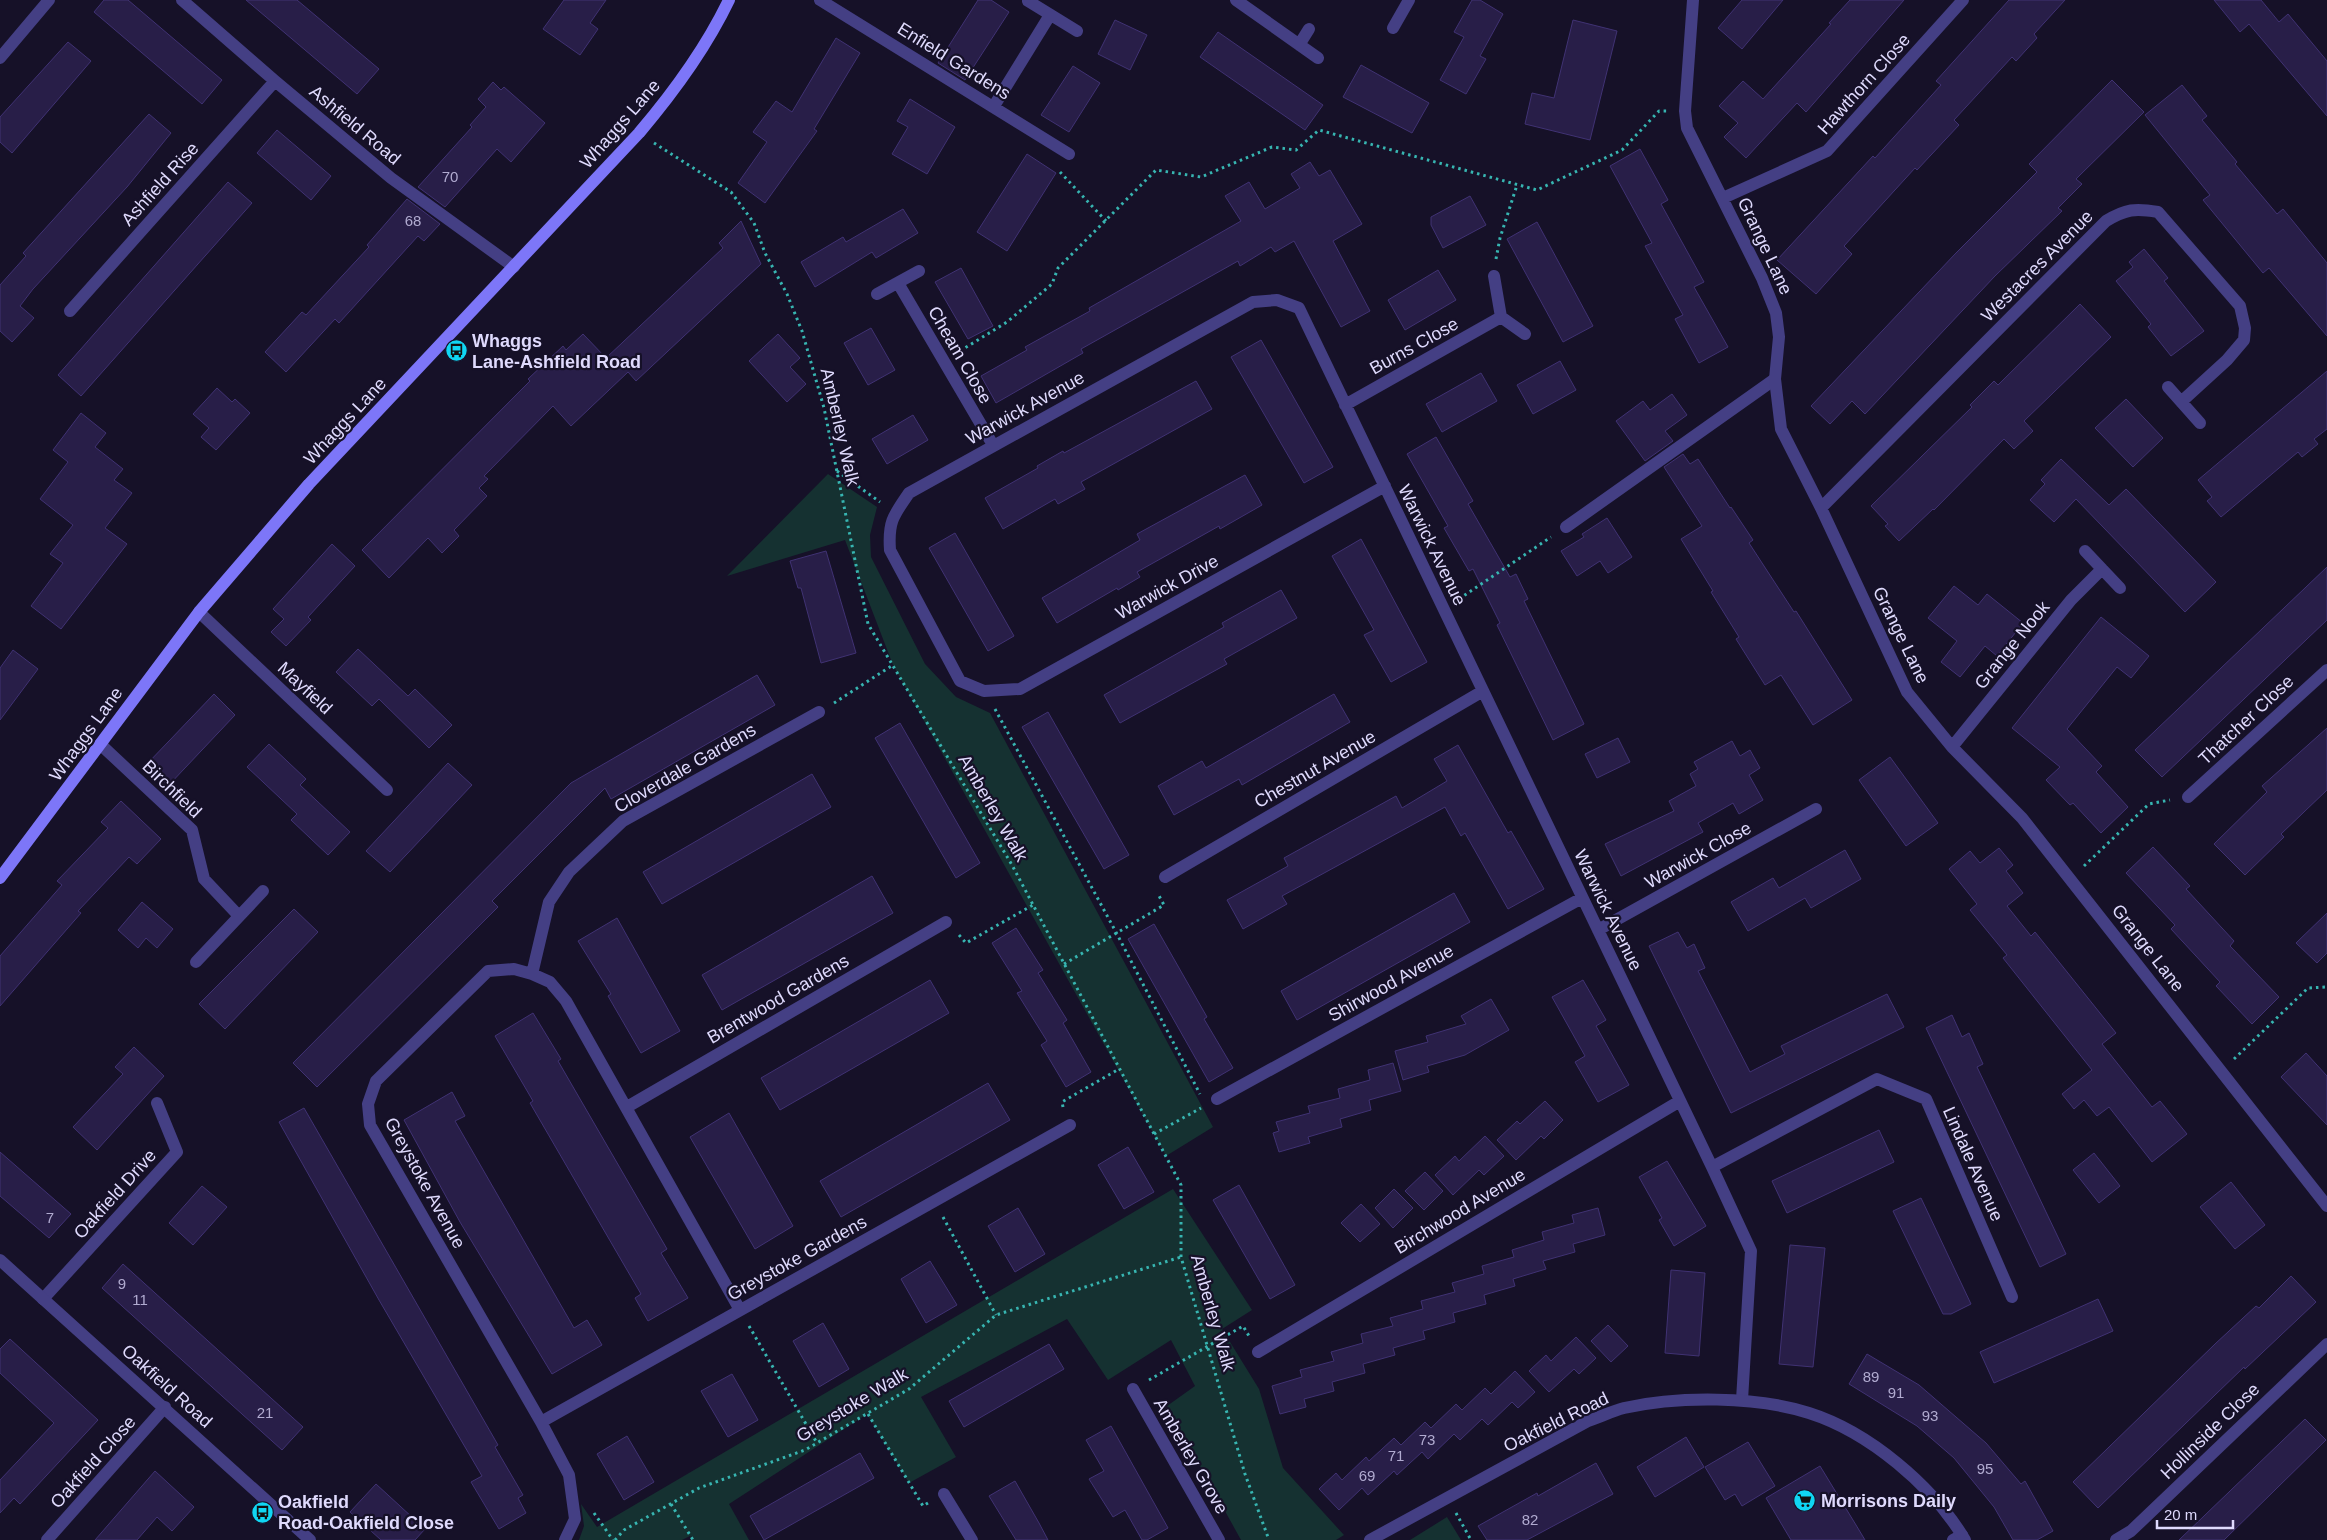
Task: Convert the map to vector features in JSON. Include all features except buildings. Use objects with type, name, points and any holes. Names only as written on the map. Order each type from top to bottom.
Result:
[{"type":"main road","name":"Whaggs Lane","points":[[0,878],[199,612],[309,484],[639,133],[668,99],[702,47],[729,0]]},
{"type":"street","points":[[0,58],[49,0]]},
{"type":"street","name":"Ashfield Road","points":[[182,0],[275,82],[390,178],[514,267]]},
{"type":"street","name":"Enfield Gardens","points":[[820,0],[994,106],[1068,154]]},
{"type":"street","points":[[1236,0],[1318,58]]},
{"type":"street","points":[[1393,28],[1409,0]]},
{"type":"street","name":"Grange Lane","points":[[1693,0],[1685,110],[1687,128],[1762,278],[1776,313],[1779,337],[1775,379],[1781,429],[1821,508],[1907,692],[1952,747],[2022,818],[2072,878],[2327,1206]]},
{"type":"street","name":"Hawthorn Close","points":[[1723,198],[1827,151],[1963,0]]},
{"type":"street","points":[[1028,1],[1077,31]]},
{"type":"street","points":[[994,106],[1050,15]]},
{"type":"street","points":[[1300,45],[1309,29]]},
{"type":"street","name":"Ashfield Rise","points":[[70,311],[275,82]]},
{"type":"street","name":"Westacres Avenue","points":[[1821,508],[2106,221],[2119,213],[2138,208],[2158,212],[2240,306],[2245,328],[2244,340],[2227,360],[2181,402]]},
{"type":"street","points":[[876,294],[919,271]]},
{"type":"street","points":[[1494,276],[1501,317],[1525,334]]},
{"type":"street","name":"Cheam Close","points":[[898,283],[993,446]]},
{"type":"street","name":"Warwick Avenue","points":[[960,681],[890,550],[889,530],[895,513],[909,494],[1253,302],[1277,300],[1299,308],[1751,1251],[1742,1400]]},
{"type":"street","name":"Burns Close","points":[[1345,405],[1501,317]]},
{"type":"street","points":[[1566,527],[1775,379]]},
{"type":"street","points":[[2168,387],[2200,423]]},
{"type":"street","name":"Warwick Drive","points":[[960,681],[984,691],[1020,689],[1384,486]]},
{"type":"street","points":[[2085,551],[2120,588]]},
{"type":"street","name":"Grange Nook","points":[[1952,747],[2071,600],[2102,569]]},
{"type":"street","name":"Mayfield","points":[[199,612],[387,790]]},
{"type":"street","name":"Thatcher Close","points":[[2188,797],[2327,670]]},
{"type":"street","name":"Chestnut Avenue","points":[[1165,877],[1483,691]]},
{"type":"street","name":"Cloverdale Gardens","points":[[532,974],[549,902],[569,872],[616,827],[623,821],[819,712]]},
{"type":"street","name":"Birchfield","points":[[100,744],[192,830],[204,878],[239,916]]},
{"type":"street","name":"Warwick Close","points":[[1598,930],[1816,809]]},
{"type":"street","points":[[196,962],[263,891]]},
{"type":"street","name":"Shirwood Avenue","points":[[1217,1099],[1582,898]]},
{"type":"street","name":"Brentwood Gardens","points":[[627,1107],[946,922]]},
{"type":"street","name":"Greystoke Avenue","points":[[565,1540],[574,1519],[569,1475],[541,1422],[370,1125],[368,1104],[376,1082],[488,971],[514,969],[550,982],[566,1001],[740,1310]]},
{"type":"street","name":"Lindale Avenue","points":[[1712,1167],[1877,1079],[1926,1099],[2012,1297]]},
{"type":"street","name":"Birchwood Avenue","points":[[1258,1352],[1680,1101]]},
{"type":"street","name":"Oakfield Drive","points":[[43,1299],[177,1152],[157,1103]]},
{"type":"street","name":"Greystoke Gardens","points":[[541,1422],[1070,1125]]},
{"type":"street","name":"Oakfield Road","points":[[0,1260],[165,1407],[310,1540]]},
{"type":"street","name":"Hollinside Close","points":[[2116,1540],[2131,1531],[2327,1344]]},
{"type":"street","name":"Amberley Grove","points":[[1133,1389],[1218,1540]]},
{"type":"street","name":"Oakfield Road","points":[[1370,1540],[1588,1421],[1624,1408],[1682,1401],[1742,1400],[1808,1412],[1848,1430],[1881,1451],[1927,1489],[1960,1538]]},
{"type":"street","name":"Oakfield Close","points":[[47,1540],[165,1407]]},
{"type":"street","points":[[944,1494],[972,1540]]},
{"type":"path","points":[[942,359],[961,351],[1007,322],[1052,284],[1058,268],[1156,170],[1201,177],[1272,147],[1296,150],[1319,130],[1536,190],[1622,150],[1659,111],[1685,110]]},
{"type":"path","name":"Amberley Walk","points":[[639,133],[731,192],[754,223],[765,253],[787,294],[802,331],[824,408],[868,624],[1012,865],[1181,1185],[1181,1257],[1245,1474],[1269,1540]]},
{"type":"path","points":[[1068,154],[1059,170],[1106,221]]},
{"type":"path","points":[[1494,276],[1500,238],[1517,185]]},
{"type":"path","points":[[837,471],[895,513]]},
{"type":"path","points":[[1444,609],[1566,527]]},
{"type":"path","points":[[819,712],[893,665]]},
{"type":"path","points":[[984,691],[1117,934],[1201,1097]]},
{"type":"path","points":[[2072,878],[2149,804],[2188,797]]},
{"type":"path","points":[[1064,964],[1164,905],[1152,885],[1165,877]]},
{"type":"path","points":[[946,922],[966,943],[1033,905]]},
{"type":"path","points":[[2222,1071],[2308,988],[2327,987]]},
{"type":"path","points":[[1070,1125],[1062,1102],[1119,1069]]},
{"type":"path","points":[[1154,1134],[1206,1106]]},
{"type":"path","points":[[934,1201],[996,1315]]},
{"type":"path","name":"Greystoke Walk","points":[[615,1540],[624,1530],[699,1488],[805,1450],[909,1389],[996,1315],[1181,1257]]},
{"type":"path","points":[[740,1310],[817,1443]]},
{"type":"path","points":[[1133,1389],[1243,1326]]},
{"type":"path","points":[[868,1413],[923,1506],[944,1494]]},
{"type":"path","points":[[1447,1497],[1472,1540]]},
{"type":"path","points":[[671,1504],[693,1540]]},
{"type":"green space","points":[[828,474],[877,507],[870,535],[871,557],[925,664],[956,697],[990,713],[1213,1127],[1166,1156],[893,665],[845,540],[727,576]]},
{"type":"green space","points":[[1173,1189],[1252,1310],[1222,1329],[1259,1389],[1283,1468],[1344,1535],[1336,1540],[1241,1540],[1167,1406],[1195,1386],[1171,1340],[1108,1380],[1067,1319],[921,1397],[956,1457],[909,1483],[867,1414],[729,1504],[749,1540],[693,1540],[690,1536],[682,1540],[579,1540],[584,1526],[581,1504],[597,1527]]},
{"type":"green space","points":[[1447,1517],[1461,1540],[1410,1540]]},
{"type":"place","name":"Whaggs Lane-Ashfield Road","points":[[456,351]]},
{"type":"place","name":"Morrisons Daily","points":[[1805,1501]]},
{"type":"place","name":"Oakfield Road-Oakfield Close","points":[[262,1512]]}]
